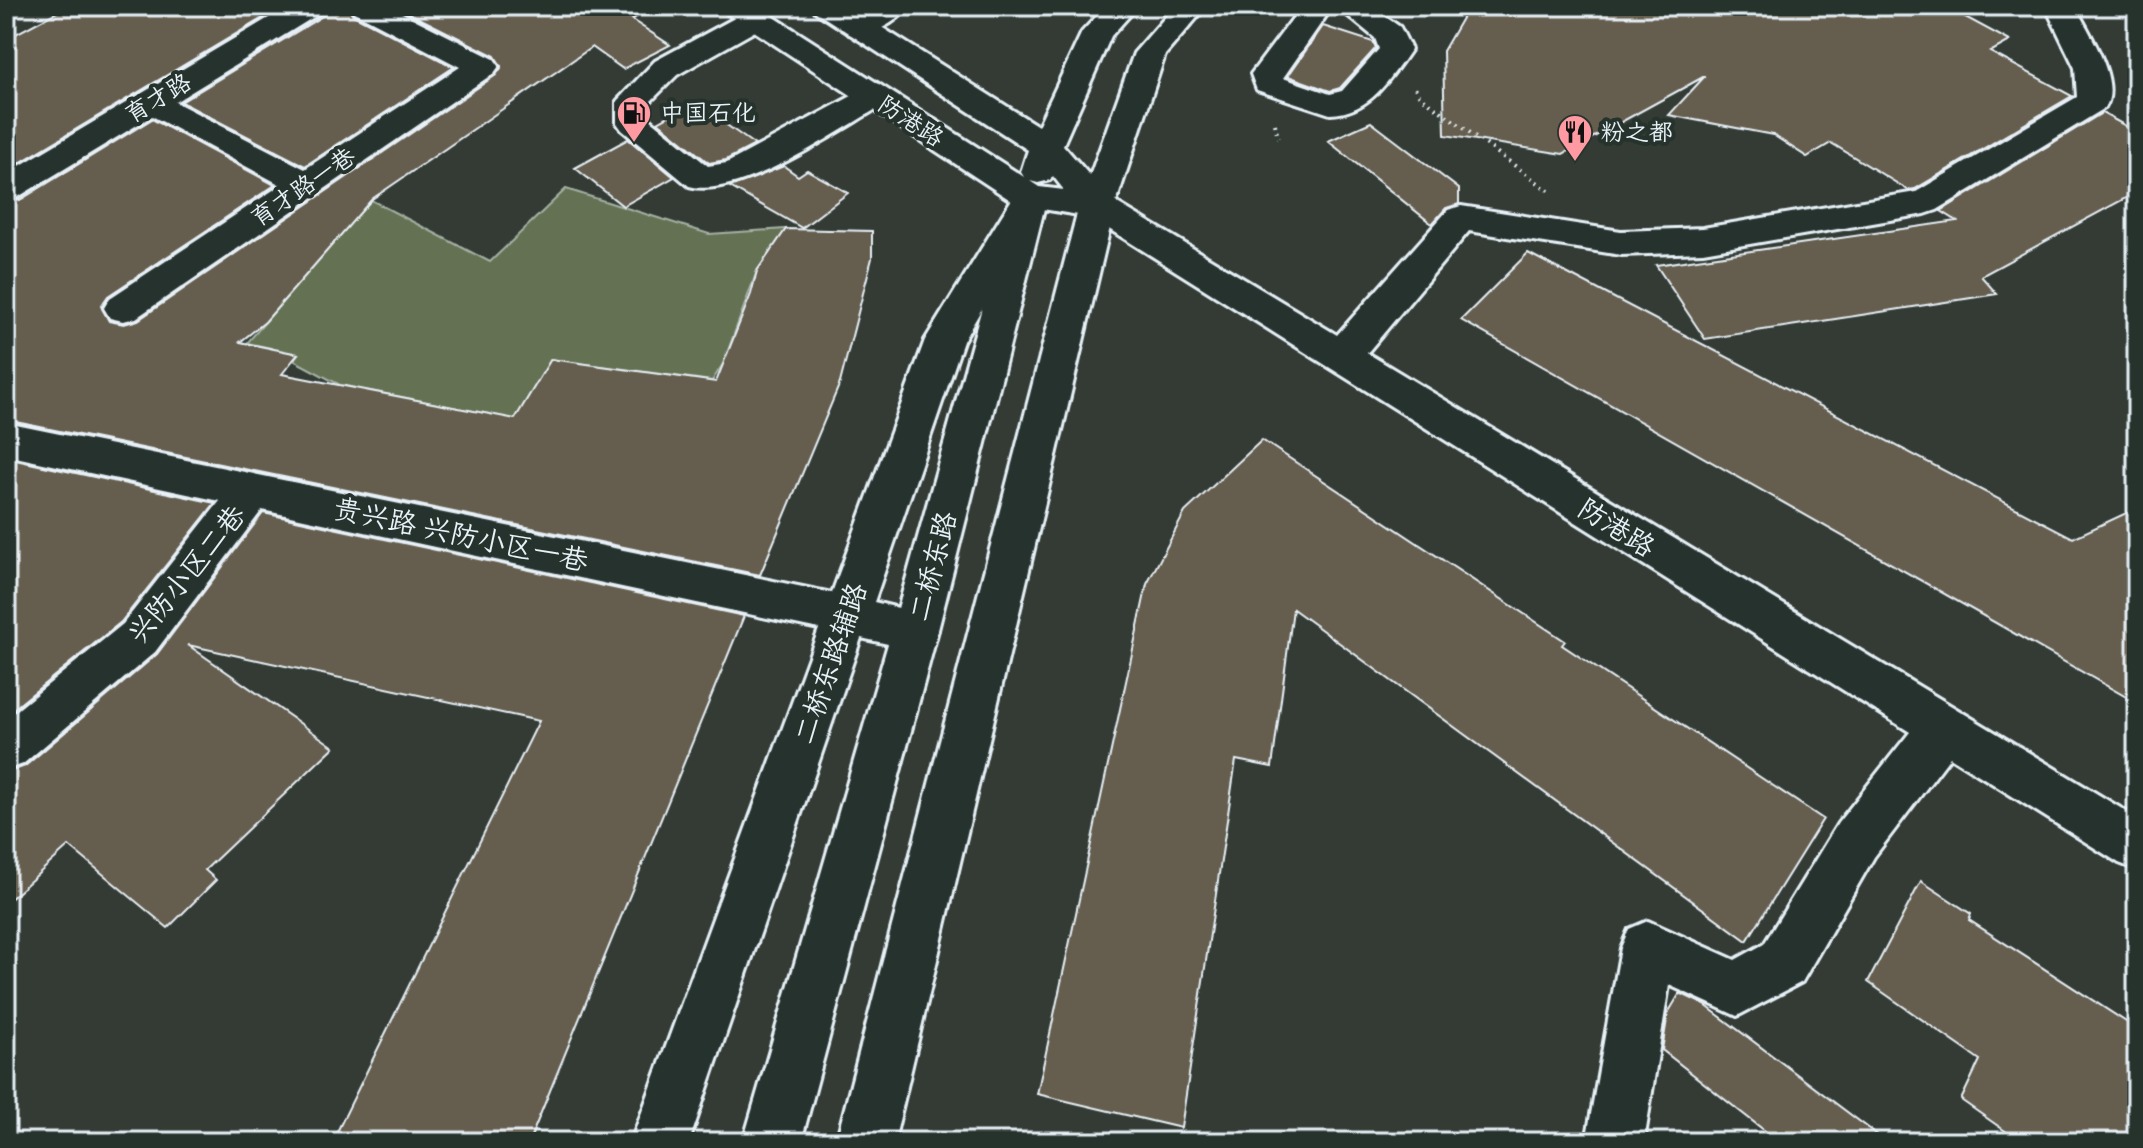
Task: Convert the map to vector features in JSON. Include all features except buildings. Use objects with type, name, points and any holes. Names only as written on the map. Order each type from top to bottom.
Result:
[{"type":"main road","name":"育才路","points":[[6,189],[311,6]]},
{"type":"main road","name":"育才路一巷","points":[[123,308],[483,66],[365,6]]},
{"type":"main road","name":"防港路","points":[[827,6],[1046,146],[1097,206],[2137,846]]},
{"type":"main road","points":[[860,27],[894,6]]},
{"type":"main road","name":"二桥东路","points":[[772,1142],[915,630],[1030,197],[1046,146],[1097,32],[1123,6]]},
{"type":"main road","points":[[865,1142],[1097,206],[1150,53],[1192,6]]},
{"type":"main road","points":[[1318,6],[1267,74],[1268,83],[1323,104],[1341,105],[1359,97],[1395,49],[1389,34],[1351,6]]},
{"type":"main road","points":[[1340,358],[1461,218],[1634,243],[1703,240],[1925,202],[2093,101],[2091,68],[2060,6]]},
{"type":"main road","points":[[746,13],[666,68],[633,101],[634,123],[701,178],[735,173],[874,97]]},
{"type":"main road","name":"防港路","points":[[746,13],[1030,197],[1097,206]]},
{"type":"main road","points":[[151,102],[307,185]]},
{"type":"main road","name":"二桥东路辅路","points":[[660,1142],[944,340],[1030,197]]},
{"type":"main road","name":"贵兴路 兴防小区一巷","points":[[10,443],[253,490],[915,630]]},
{"type":"main road","name":"兴防小区二巷","points":[[6,748],[139,638],[253,490]]},
{"type":"main road","points":[[1615,1142],[1648,948],[1737,989],[1783,963],[1856,840],[1943,728]]},
{"type":"path","points":[[1395,49],[1419,95],[1557,197]]},
{"type":"green space","points":[[566,189],[709,234],[786,229],[757,271],[723,364],[712,381],[551,359],[515,419],[340,385],[271,348],[247,343],[371,200],[490,262]]},
{"type":"place","name":"中国石化","points":[[634,144]]},
{"type":"place","name":"粉之都","points":[[1575,163]]}]
